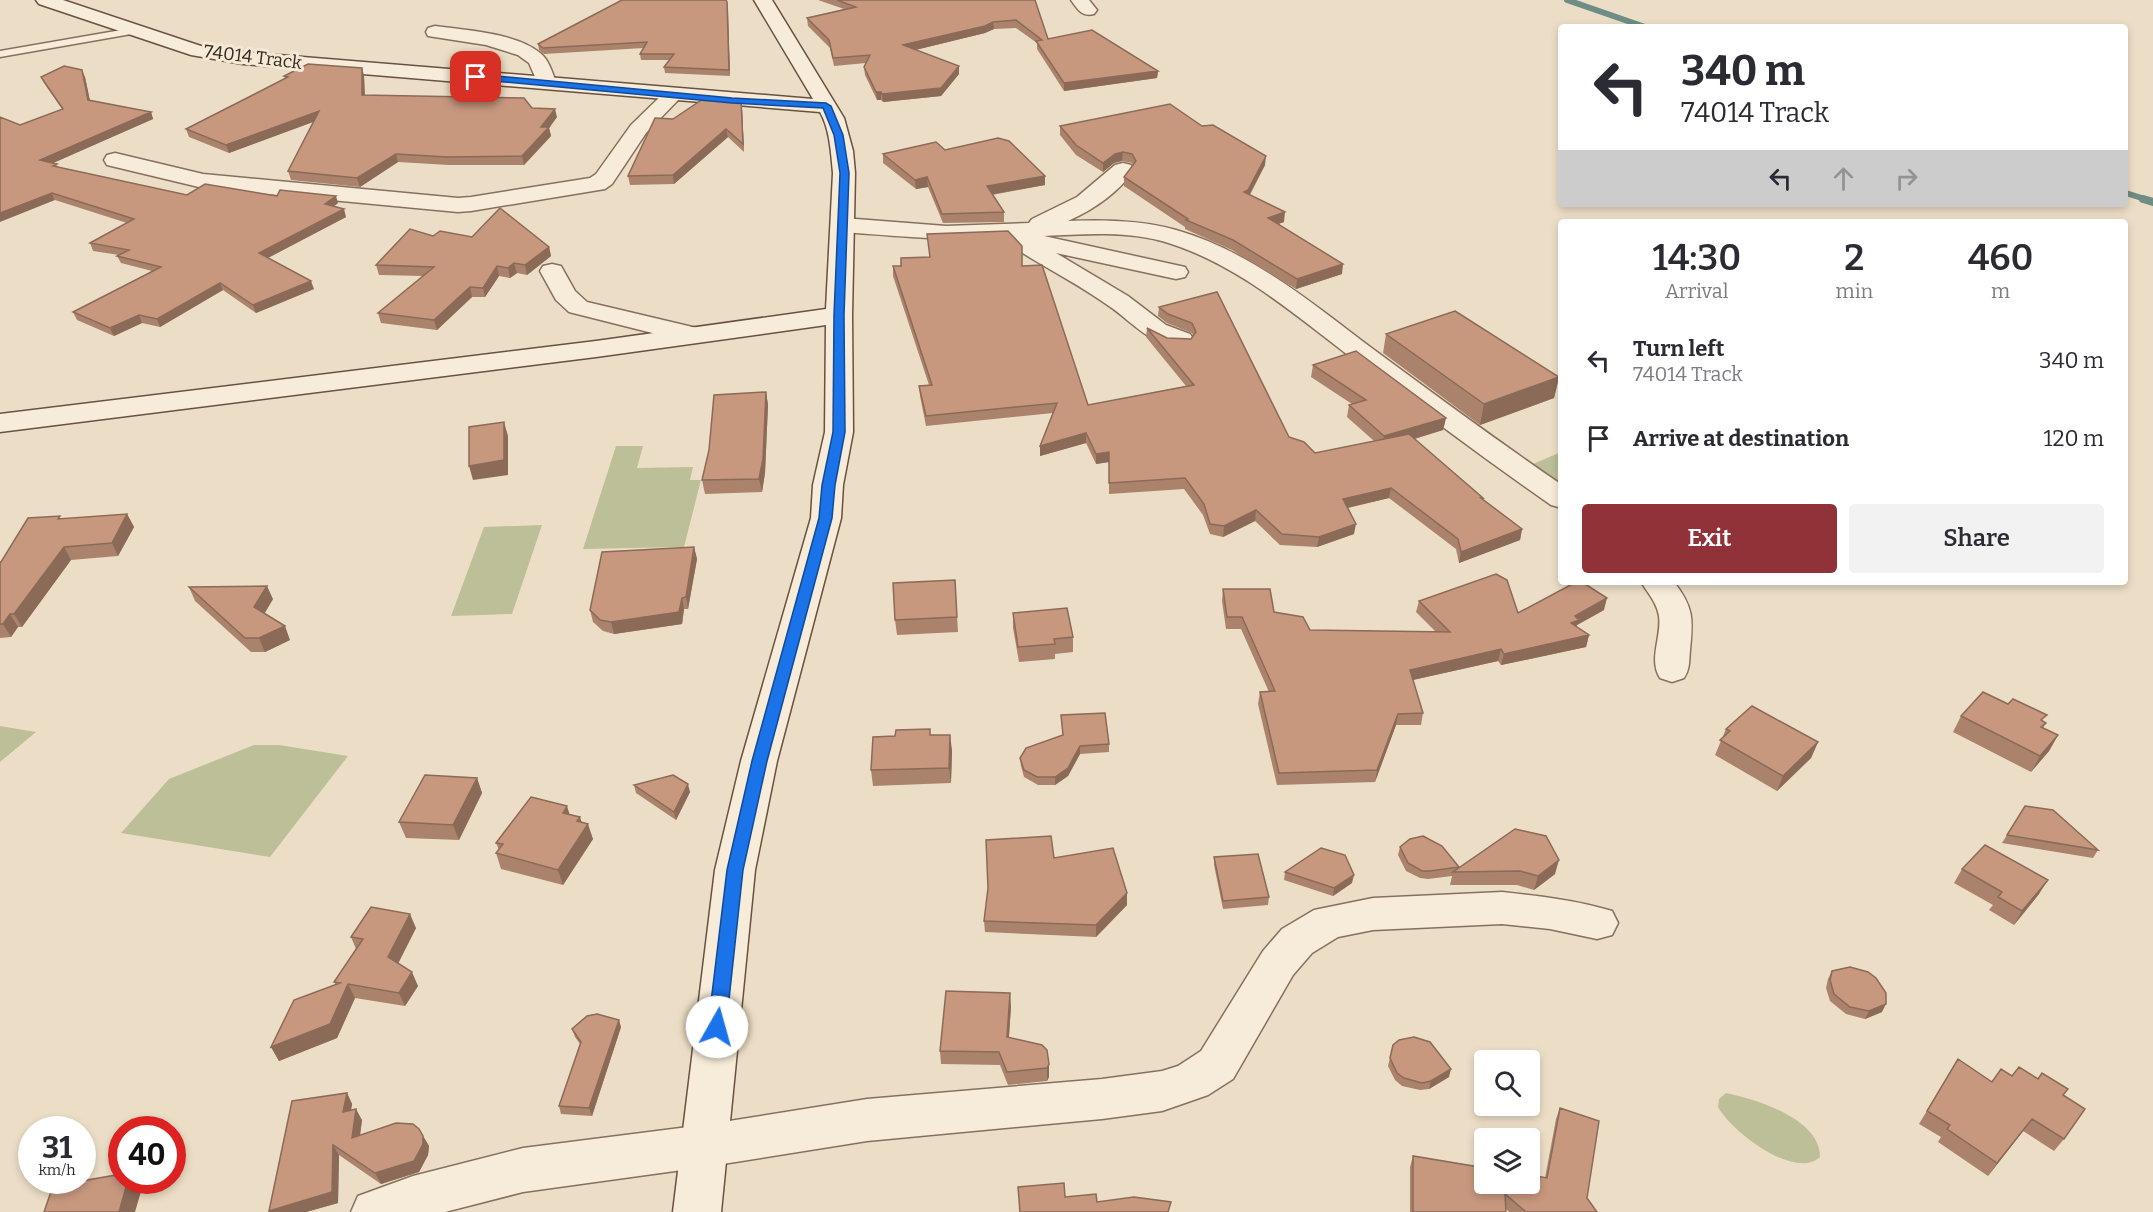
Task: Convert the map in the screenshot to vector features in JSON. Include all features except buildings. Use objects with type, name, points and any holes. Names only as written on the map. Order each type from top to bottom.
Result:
[{"type":"street","name":"74014 Track","points":[[45,0],[198,51],[243,58],[826,106]]},
{"type":"street","points":[[697,1212],[735,870],[759,761],[825,518],[828,485],[839,432],[839,315],[844,173],[842,151],[834,118],[763,0]]},
{"type":"street","points":[[435,32],[515,47],[534,58],[541,66],[546,82]]},
{"type":"street","points":[[115,160],[202,181],[298,192],[458,205],[471,204],[597,184],[604,179],[646,119],[673,95]]},
{"type":"street","points":[[1018,233],[1080,205],[1099,193],[1124,170]]},
{"type":"street","points":[[843,225],[940,232],[1018,233],[1068,227],[1131,229],[1155,232],[1200,248],[1250,272],[1274,287],[1469,434],[1558,496]]},
{"type":"street","points":[[1018,233],[1176,272]]},
{"type":"street","points":[[1018,233],[1029,247],[1119,302],[1142,321],[1158,331],[1181,339]]},
{"type":"street","points":[[552,271],[565,295],[578,308],[692,335]]},
{"type":"street","points":[[0,423],[839,315]]},
{"type":"street","points":[[1660,585],[1675,609],[1678,621],[1672,670]]},
{"type":"street","points":[[375,1212],[413,1198],[523,1170],[704,1146],[867,1120],[1162,1091],[1192,1081],[1217,1065],[1278,963],[1297,941],[1328,922],[1373,914],[1502,908],[1550,913],[1597,923]]},
{"type":"lane","points":[[0,54],[133,31]]},
{"type":"green space","points":[[616,446],[643,446],[637,468],[693,467],[690,480],[701,480],[684,547],[583,549]]},
{"type":"green space","points":[[1558,453],[1558,483],[1533,464]]},
{"type":"green space","points":[[542,525],[512,614],[451,616],[484,527]]},
{"type":"green space","points":[[0,726],[36,732],[0,762]]},
{"type":"green space","points":[[254,745],[279,745],[348,756],[270,857],[121,833],[169,779]]},
{"type":"green space","points":[[1726,1093],[1769,1106],[1799,1122],[1810,1132],[1817,1144],[1820,1157],[1809,1163],[1795,1163],[1764,1150],[1749,1140],[1718,1107],[1719,1099]]},
{"type":"waterway","points":[[1567,0],[1636,24]]},
{"type":"waterway","points":[[2128,194],[2148,200]]},
{"type":"waterway","points":[[2143,199],[2153,202]]},
{"type":"route","points":[[476,77],[826,106],[834,118],[839,135],[844,173],[839,315],[839,432],[828,485],[825,518],[759,761],[735,870],[717,1027]]}]
